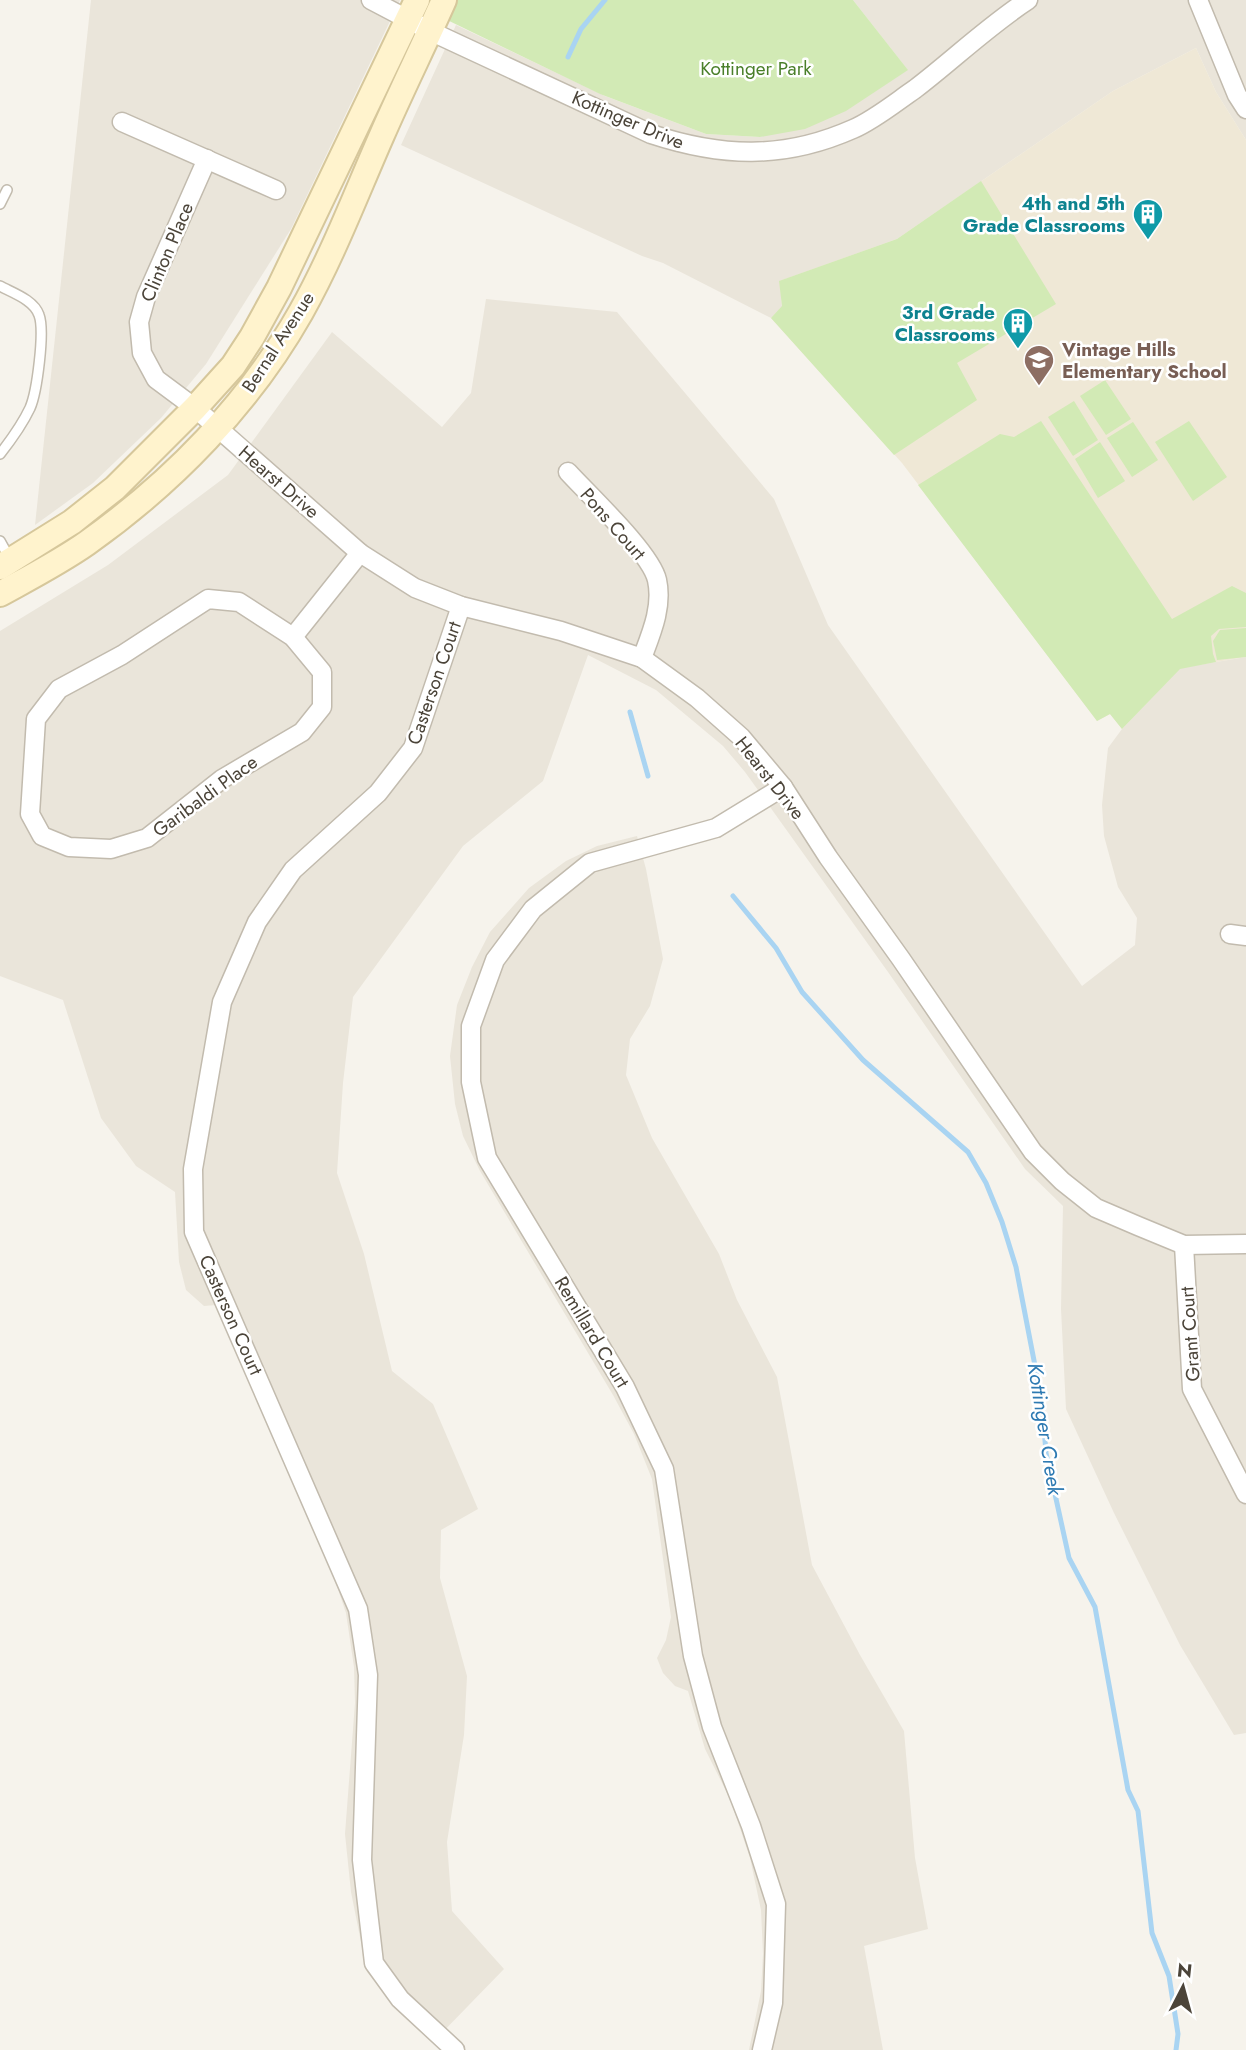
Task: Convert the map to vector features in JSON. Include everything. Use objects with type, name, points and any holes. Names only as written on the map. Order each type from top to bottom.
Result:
[{"type":"main road","name":"Bernal Avenue","points":[[8,563],[96,536],[173,472],[217,428],[260,376],[300,313],[345,225],[382,135],[444,0]]},
{"type":"main road","name":"Bernal Avenue","points":[[0,594],[8,563],[72,522],[115,488],[233,366],[259,325],[412,10]]},
{"type":"street","name":"Kottinger Drive","points":[[371,0],[412,10],[430,32],[651,134],[687,146],[759,153],[806,146],[854,129],[914,89],[1028,0]]},
{"type":"street","points":[[1198,0],[1237,95],[1246,109]]},
{"type":"street","points":[[122,122],[276,190]]},
{"type":"street","name":"Clinton Place","points":[[195,408],[156,379],[142,353],[139,322],[146,297],[207,159]]},
{"type":"street","name":"Hearst Drive","points":[[195,408],[360,553],[415,588],[461,606],[561,631],[642,658],[697,698],[741,737],[783,787],[828,857],[901,958],[1033,1152],[1062,1181],[1097,1208],[1184,1245],[1246,1244]]},
{"type":"street","name":"Pons Court","points":[[568,472],[636,544],[657,579],[657,617],[642,658]]},
{"type":"street","points":[[293,637],[360,553]]},
{"type":"street","name":"Garibaldi Place","points":[[208,599],[239,603],[293,637],[322,672],[322,707],[302,732],[222,779],[147,838],[111,849],[69,847],[41,836],[30,814],[36,719],[59,689],[122,655],[208,599]]},
{"type":"street","name":"Casterson Court","points":[[455,2050],[400,1998],[374,1963],[362,1860],[368,1675],[358,1609],[194,1232],[193,1169],[222,1002],[257,922],[293,870],[378,793],[413,748],[461,606]]},
{"type":"street","name":"Remillard Court","points":[[762,2050],[773,2003],[776,1903],[751,1826],[712,1727],[693,1656],[664,1469],[625,1387],[488,1158],[471,1082],[471,1026],[495,960],[533,909],[590,863],[716,828],[783,787]]},
{"type":"street","name":"Grant Court","points":[[1184,1245],[1192,1389],[1246,1494]]},
{"type":"lane","points":[[0,204],[7,190]]},
{"type":"lane","points":[[0,286],[31,303],[39,315],[41,343],[31,406],[16,434],[0,454]]},
{"type":"shaded area","points":[[91,0],[400,0],[291,229],[206,364],[161,418],[93,483],[35,525]]},
{"type":"shaded area","points":[[853,0],[1246,0],[1246,140],[1216,92],[1196,48],[1113,91],[897,239],[780,281],[782,307],[771,318],[663,263],[642,256],[401,145],[456,25],[605,96],[706,134],[760,137],[907,69]]},
{"type":"shaded area","name":"Vintage Hills Elementary School","points":[[1196,48],[1216,92],[1246,140],[1246,657],[1180,668],[1122,729],[1110,714],[1097,721],[902,463],[771,318],[782,306],[779,281],[897,239],[1113,91]]},
{"type":"shaded area","points":[[486,299],[617,312],[774,499],[828,625],[1082,986],[1135,945],[1137,918],[1118,887],[1104,836],[1102,805],[1108,748],[1122,729],[1180,668],[1246,657],[1246,1733],[1234,1735],[1180,1645],[1066,1409],[1061,1309],[1063,1206],[1025,1169],[888,972],[745,772],[723,746],[656,690],[588,655],[543,781],[463,846],[353,997],[343,1083],[337,1173],[364,1254],[392,1371],[433,1404],[478,1509],[441,1530],[440,1578],[467,1676],[464,1735],[447,1842],[452,1911],[504,1969],[434,2041],[399,2010],[367,1972],[351,1892],[345,1834],[355,1703],[354,1667],[346,1613],[326,1554],[216,1305],[204,1306],[186,1290],[179,1262],[175,1192],[136,1166],[101,1118],[63,1000],[0,976],[0,631],[108,565],[228,475],[332,332],[442,427],[471,393]]},
{"type":"shaded area","points":[[637,836],[663,959],[650,1006],[630,1039],[626,1075],[652,1138],[719,1254],[737,1300],[777,1377],[812,1565],[904,1731],[915,1858],[928,1929],[864,1946],[883,2050],[749,2050],[761,1991],[761,1910],[750,1858],[730,1799],[705,1749],[688,1691],[675,1686],[663,1673],[657,1658],[666,1640],[671,1617],[652,1479],[634,1434],[613,1395],[480,1171],[463,1136],[455,1104],[450,1056],[457,1005],[490,932],[529,888],[566,861],[597,846]]},
{"type":"green space","name":"Kottinger Park","points":[[406,0],[853,0],[908,70],[846,111],[805,129],[760,137],[706,134],[600,94]]},
{"type":"green space","points":[[981,181],[1056,304],[957,363],[977,400],[894,455],[771,318],[782,306],[779,281],[897,239]]},
{"type":"green space","points":[[1105,380],[1131,419],[1106,435],[1080,396]]},
{"type":"green space","points":[[1074,401],[1098,440],[1073,456],[1048,417]]},
{"type":"green space","points":[[1041,421],[1172,619],[1232,586],[1246,593],[1246,627],[1219,629],[1211,636],[1216,662],[1180,669],[1122,729],[1110,714],[1097,721],[918,485],[1000,434],[1014,437]]},
{"type":"green space","points":[[1189,421],[1227,477],[1193,501],[1155,442]]},
{"type":"green space","points":[[1133,422],[1158,460],[1132,477],[1107,438]]},
{"type":"green space","points":[[1100,442],[1125,481],[1098,498],[1075,459]]},
{"type":"green space","points":[[1246,628],[1246,657],[1217,660],[1213,641],[1220,630]]},
{"type":"waterway","name":"Kottinger Creek","points":[[568,57],[581,29],[605,0]]},
{"type":"waterway","name":"Kottinger Creek","points":[[630,712],[648,776]]},
{"type":"waterway","name":"Kottinger Creek","points":[[733,896],[776,948],[802,992],[863,1060],[968,1152],[986,1183],[1002,1222],[1016,1267],[1042,1402],[1046,1453],[1069,1558],[1095,1607],[1128,1790],[1138,1811],[1152,1933],[1169,1976],[1178,2034],[1176,2050]]},
{"type":"place","name":"4th and 5th Grade Classrooms","points":[[1148,241]]},
{"type":"place","name":"3rd Grade Classrooms","points":[[1018,350]]},
{"type":"place","name":"Vintage Hills Elementary School","points":[[1039,387]]}]
